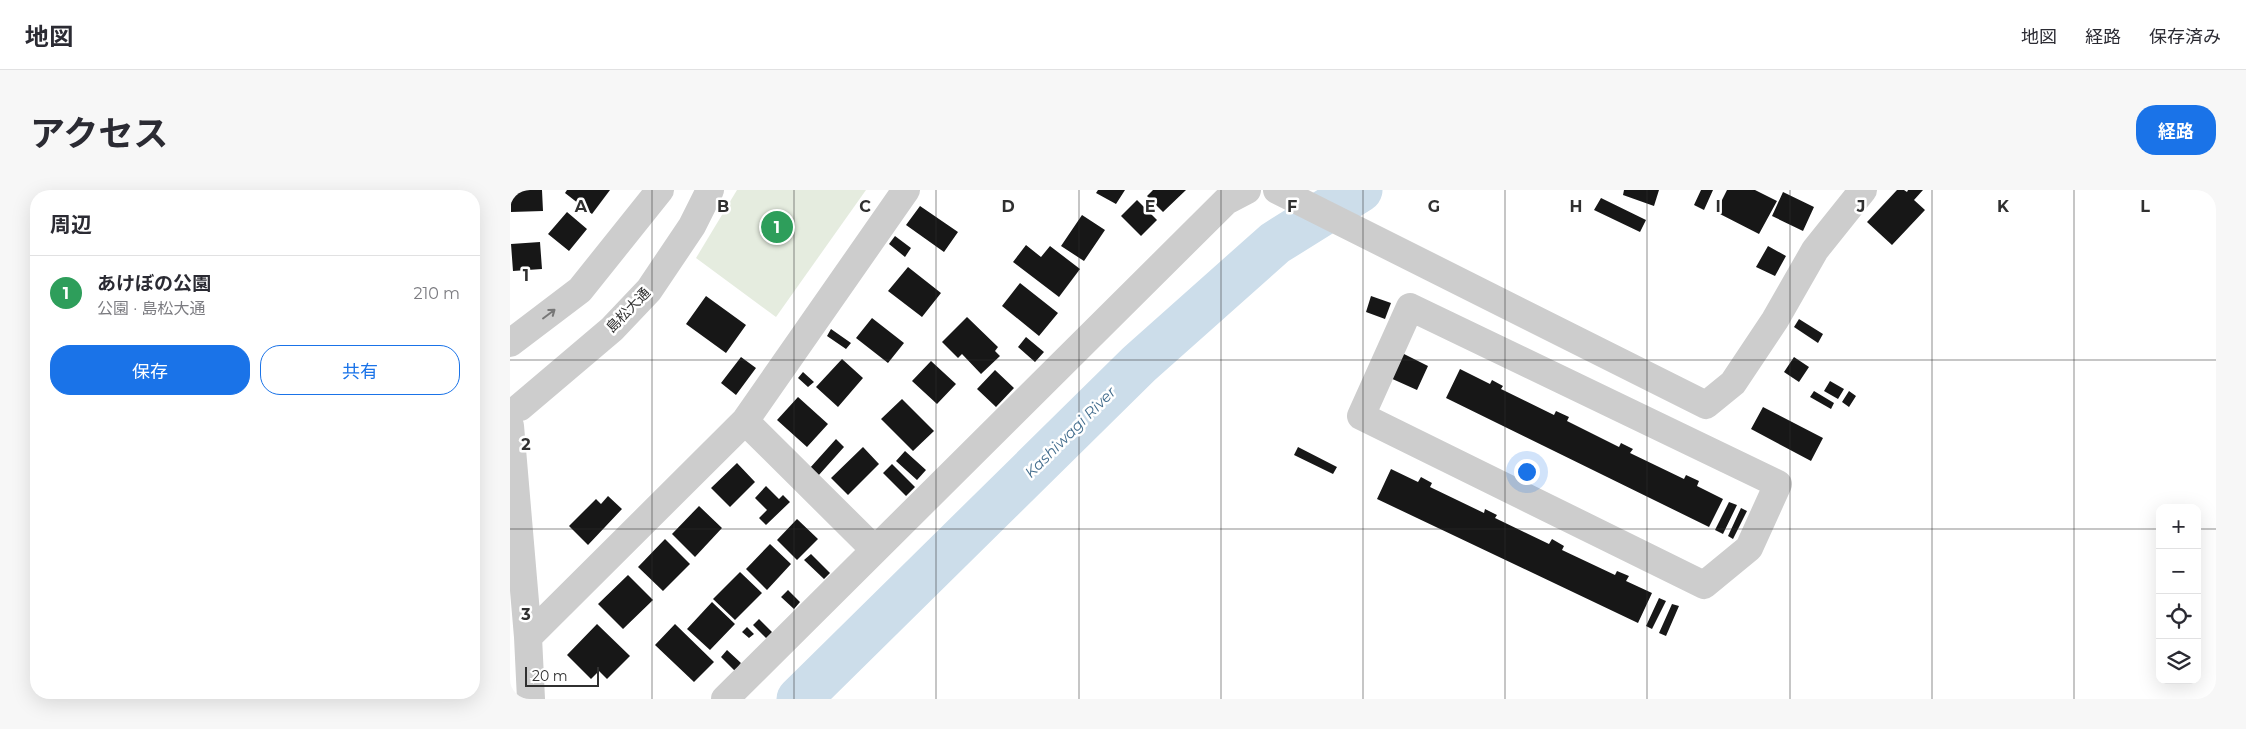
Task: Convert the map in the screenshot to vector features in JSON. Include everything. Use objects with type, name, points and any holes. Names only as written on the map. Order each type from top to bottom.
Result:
[{"type":"street","points":[[510,343],[580,290],[660,190]]},
{"type":"street","name":"島松大通","points":[[515,416],[612,329],[649,290],[692,226],[710,190]]},
{"type":"street","points":[[528,637],[745,422],[906,190]]},
{"type":"street","points":[[725,699],[1226,201],[1247,190]]},
{"type":"street","points":[[1687,440],[1706,405],[1733,383],[1775,320],[1815,250],[1863,190]]},
{"type":"street","points":[[1283,193],[1706,405]]},
{"type":"street","points":[[1410,307],[1687,440],[1778,484],[1749,548],[1704,585],[1361,416],[1410,307]]},
{"type":"street","points":[[515,416],[531,699]]},
{"type":"street","points":[[745,422],[875,550]]},
{"type":"shaded area","points":[[737,190],[866,190],[776,317],[696,258]]},
{"type":"building","points":[[511,190],[542,190],[543,211],[511,212]]},
{"type":"building","points":[[567,190],[610,190],[592,214],[565,193]]},
{"type":"building","points":[[1098,190],[1125,190],[1116,204],[1096,193]]},
{"type":"building","points":[[1153,190],[1186,190],[1163,212],[1147,196]]},
{"type":"building","points":[[1624,190],[1659,190],[1654,206],[1623,195]]},
{"type":"building","points":[[1701,190],[1713,190],[1704,210],[1694,205]]},
{"type":"building","points":[[1727,190],[1755,190],[1777,201],[1759,234],[1716,212]]},
{"type":"building","points":[[1897,190],[1907,192],[1908,190],[1923,190],[1914,200],[1925,210],[1892,245],[1867,222]]},
{"type":"building","points":[[1783,192],[1814,207],[1803,231],[1772,216]]},
{"type":"building","points":[[1601,198],[1646,220],[1640,232],[1594,210]]},
{"type":"building","points":[[1137,200],[1157,220],[1141,236],[1121,216]]},
{"type":"building","points":[[920,206],[958,232],[944,252],[906,225]]},
{"type":"building","points":[[567,212],[587,229],[569,251],[548,234]]},
{"type":"building","points":[[1082,215],[1105,230],[1084,261],[1061,246]]},
{"type":"building","points":[[895,236],[911,248],[905,257],[889,244]]},
{"type":"building","points":[[540,242],[542,269],[513,271],[511,244]]},
{"type":"building","points":[[1026,245],[1041,257],[1050,246],[1080,269],[1059,297],[1013,262]]},
{"type":"building","points":[[1768,246],[1786,256],[1775,276],[1756,267]]},
{"type":"building","points":[[908,267],[941,293],[922,317],[888,291]]},
{"type":"building","points":[[1020,283],[1058,313],[1039,336],[1002,306]]},
{"type":"building","points":[[706,296],[746,325],[726,353],[686,324]]},
{"type":"building","points":[[1371,296],[1391,303],[1385,319],[1366,312]]},
{"type":"building","points":[[967,317],[998,347],[995,351],[1000,356],[981,374],[962,354],[958,358],[942,342]]},
{"type":"building","points":[[872,318],[904,343],[888,363],[856,338]]},
{"type":"building","points":[[1799,319],[1823,334],[1818,343],[1794,327]]},
{"type":"building","points":[[831,329],[851,343],[846,349],[827,336]]},
{"type":"building","points":[[1026,337],[1044,352],[1035,362],[1018,347]]},
{"type":"building","points":[[1400,352],[1428,366],[1417,390],[1388,377]]},
{"type":"building","points":[[741,357],[756,368],[736,395],[721,383]]},
{"type":"building","points":[[1794,357],[1809,367],[1799,382],[1784,372]]},
{"type":"building","points":[[842,359],[863,378],[838,407],[816,387]]},
{"type":"building","points":[[931,361],[956,384],[937,404],[912,381]]},
{"type":"building","points":[[1460,369],[1490,384],[1492,380],[1503,386],[1501,389],[1554,415],[1556,411],[1569,417],[1567,421],[1619,447],[1621,443],[1633,449],[1630,453],[1684,479],[1686,475],[1699,481],[1697,486],[1723,499],[1709,527],[1446,398]]},
{"type":"building","points":[[995,370],[1014,388],[996,407],[977,389]]},
{"type":"building","points":[[803,372],[814,382],[808,387],[798,378]]},
{"type":"building","points":[[1830,381],[1844,389],[1838,399],[1824,391]]},
{"type":"building","points":[[1814,391],[1834,403],[1831,409],[1810,397]]},
{"type":"building","points":[[1849,391],[1856,396],[1849,407],[1842,402]]},
{"type":"building","points":[[798,397],[828,424],[807,447],[777,420]]},
{"type":"building","points":[[902,399],[934,431],[913,451],[881,419]]},
{"type":"building","points":[[1763,407],[1823,438],[1811,461],[1751,429]]},
{"type":"building","points":[[836,439],[844,447],[818,476],[809,469]]},
{"type":"building","points":[[863,447],[879,464],[848,495],[831,478]]},
{"type":"building","points":[[1298,447],[1337,467],[1333,474],[1294,455]]},
{"type":"building","points":[[905,451],[926,470],[917,480],[896,461]]},
{"type":"building","points":[[737,463],[755,482],[730,507],[711,488]]},
{"type":"building","points":[[892,464],[915,487],[906,496],[883,473]]},
{"type":"building","points":[[1391,469],[1418,482],[1421,477],[1432,483],[1430,487],[1484,513],[1485,509],[1497,515],[1495,518],[1549,544],[1552,539],[1564,546],[1562,550],[1615,575],[1617,571],[1629,576],[1626,581],[1652,593],[1638,623],[1377,499]]},
{"type":"building","points":[[766,486],[779,499],[783,495],[790,502],[766,525],[759,518],[767,510],[755,498]]},
{"type":"building","points":[[608,496],[622,509],[588,545],[569,526],[596,499],[601,504]]},
{"type":"building","points":[[1729,502],[1737,505],[1723,534],[1715,530]]},
{"type":"building","points":[[699,506],[722,528],[695,557],[672,534]]},
{"type":"building","points":[[1741,508],[1747,511],[1733,539],[1728,536]]},
{"type":"building","points":[[797,519],[818,539],[797,560],[777,540]]},
{"type":"building","points":[[665,539],[690,564],[663,591],[638,567]]},
{"type":"building","points":[[770,544],[791,564],[767,590],[746,569]]},
{"type":"building","points":[[811,554],[830,573],[824,579],[804,560]]},
{"type":"building","points":[[740,572],[762,593],[735,620],[713,599]]},
{"type":"building","points":[[628,575],[653,600],[623,629],[598,604]]},
{"type":"building","points":[[788,590],[800,602],[794,609],[781,597]]},
{"type":"building","points":[[1659,598],[1666,601],[1652,629],[1646,626]]},
{"type":"building","points":[[712,602],[735,624],[710,650],[687,629]]},
{"type":"building","points":[[1672,604],[1679,606],[1666,636],[1659,633]]},
{"type":"building","points":[[759,619],[772,632],[766,638],[753,625]]},
{"type":"building","points":[[597,624],[630,656],[607,679],[599,671],[591,679],[567,655]]},
{"type":"building","points":[[675,624],[714,662],[694,682],[655,645]]},
{"type":"building","points":[[747,627],[754,634],[749,638],[742,632]]},
{"type":"building","points":[[727,650],[741,663],[735,671],[721,657]]},
{"type":"waterway","name":"Kashiwagi River","points":[[799,699],[1139,364],[1275,243],[1360,190]]},
{"type":"place","name":"あけぼの公園","points":[[777,227]]}]
